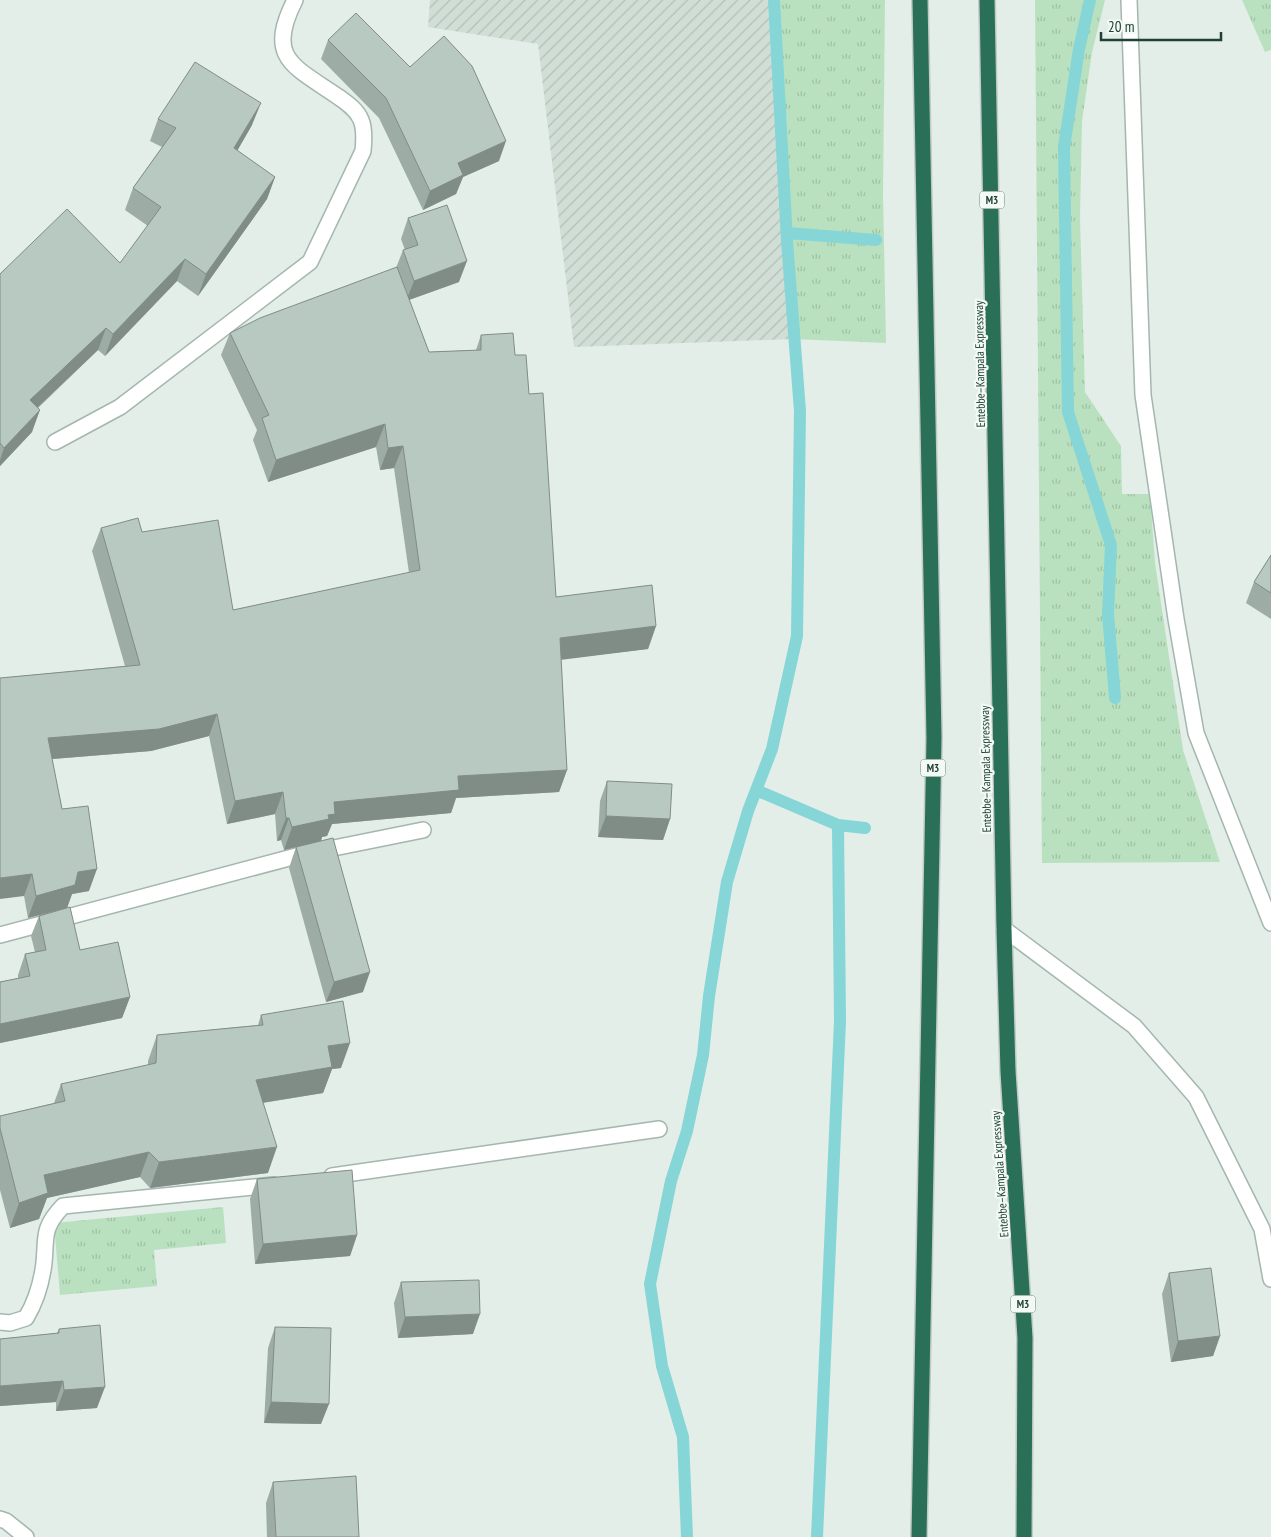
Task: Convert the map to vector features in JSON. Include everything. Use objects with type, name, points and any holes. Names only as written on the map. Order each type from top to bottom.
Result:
[{"type":"highway","name":"M3","points":[[920,0],[934,738],[920,1537]]},
{"type":"highway","name":"Entebbe–Kampala Expressway","points":[[987,0],[1008,1071],[1025,1338],[1024,1537]]},
{"type":"street","points":[[55,442],[120,407],[234,322],[310,262],[364,151],[364,133],[361,119],[352,107],[286,57],[281,39],[295,0]]},
{"type":"street","points":[[1129,0],[1143,395],[1176,619],[1196,733],[1271,923]]},
{"type":"street","points":[[0,935],[304,854],[424,830]]},
{"type":"street","points":[[1004,929],[1134,1026],[1196,1098],[1262,1229],[1271,1279]]},
{"type":"street","points":[[321,1178],[659,1129]]},
{"type":"street","points":[[0,1322],[10,1323],[26,1318],[36,1301],[43,1269],[46,1226],[63,1206],[292,1182]]},
{"type":"street","points":[[0,1520],[6,1521],[26,1537]]},
{"type":"shaded area","points":[[430,0],[774,0],[794,339],[574,347],[538,44],[428,27]]},
{"type":"green space","points":[[774,0],[885,0],[883,195],[886,343],[794,339]]},
{"type":"green space","points":[[1035,0],[1105,0],[1092,52],[1082,121],[1080,218],[1085,392],[1121,446],[1122,494],[1150,494],[1155,563],[1183,750],[1220,862],[1042,863]]},
{"type":"green space","points":[[1242,0],[1271,0],[1271,50],[1265,52]]},
{"type":"green space","points":[[223,1207],[226,1243],[154,1250],[157,1286],[60,1295],[54,1223]]},
{"type":"building","points":[[356,13],[410,67],[444,36],[472,66],[506,141],[458,163],[463,175],[430,191],[386,98],[328,40]]},
{"type":"building","points":[[195,62],[261,103],[234,148],[275,177],[206,274],[185,259],[113,334],[106,328],[30,400],[40,410],[4,448],[0,443],[0,274],[67,209],[120,263],[161,207],[133,188],[176,128],[158,119]]},
{"type":"building","points":[[447,205],[467,261],[414,281],[403,250],[418,245],[408,218]]},
{"type":"building","points":[[397,267],[429,352],[481,350],[481,335],[513,333],[515,355],[526,355],[529,394],[543,393],[556,597],[652,585],[656,626],[560,638],[567,770],[458,776],[459,790],[334,802],[335,814],[328,815],[329,819],[292,827],[289,818],[286,818],[283,792],[235,801],[217,714],[159,729],[48,738],[62,809],[88,806],[97,869],[78,872],[75,885],[36,896],[32,874],[0,878],[0,678],[140,665],[101,528],[138,518],[142,532],[218,520],[233,610],[420,570],[403,446],[388,448],[385,424],[276,460],[262,418],[269,415],[230,333],[260,318]]},
{"type":"building","points":[[1271,555],[1271,593],[1254,582]]},
{"type":"building","points":[[607,781],[672,784],[670,819],[606,816]]},
{"type":"building","points":[[333,838],[370,972],[334,982],[296,847]]},
{"type":"building","points":[[70,907],[80,950],[118,942],[130,997],[0,1024],[0,982],[30,976],[25,954],[46,950],[39,916]]},
{"type":"building","points":[[343,1001],[350,1043],[328,1046],[332,1067],[256,1080],[277,1147],[159,1162],[149,1152],[44,1175],[48,1193],[19,1203],[0,1128],[0,1116],[65,1101],[61,1084],[156,1063],[157,1035],[263,1025],[261,1015]]},
{"type":"building","points":[[352,1170],[357,1235],[263,1244],[257,1179]]},
{"type":"building","points":[[1211,1268],[1220,1336],[1178,1341],[1169,1273]]},
{"type":"building","points":[[479,1280],[480,1314],[405,1317],[401,1282]]},
{"type":"building","points":[[100,1325],[105,1387],[64,1390],[63,1381],[0,1386],[0,1339],[59,1333],[59,1329]]},
{"type":"building","points":[[275,1327],[331,1328],[329,1404],[271,1402]]},
{"type":"building","points":[[356,1476],[359,1537],[276,1537],[273,1482]]},
{"type":"waterway","points":[[687,1537],[683,1437],[662,1366],[650,1284],[671,1181],[687,1131],[703,1055],[709,996],[727,882],[748,811],[772,749],[797,636],[800,411],[787,241],[774,0]]},
{"type":"waterway","points":[[1090,0],[1079,49],[1064,147],[1068,412],[1111,545],[1108,614],[1115,698]]},
{"type":"waterway","points":[[787,233],[876,240]]},
{"type":"waterway","points":[[756,790],[838,825],[865,828]]},
{"type":"waterway","points":[[817,1537],[840,1021],[838,825]]}]
